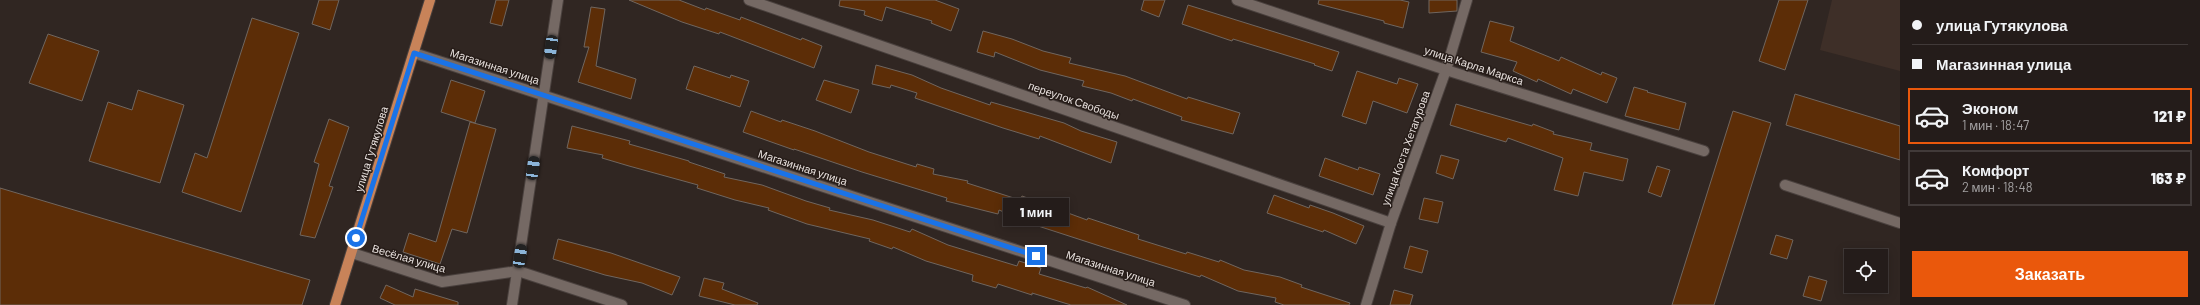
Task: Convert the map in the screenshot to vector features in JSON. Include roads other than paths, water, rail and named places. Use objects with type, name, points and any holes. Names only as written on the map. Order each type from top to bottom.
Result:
[{"type":"main road","name":"улица Гутякулова","points":[[335,305],[430,0]]},
{"type":"street","points":[[512,305],[558,0]]},
{"type":"street","name":"переулок Свободы","points":[[749,0],[1391,223]]},
{"type":"street","name":"улица Карла Маркса","points":[[1237,0],[1446,70],[1704,151]]},
{"type":"street","name":"улица Коста Хетагурова","points":[[1366,305],[1391,223],[1446,70],[1467,0]]},
{"type":"street","name":"Магазинная улица","points":[[414,53],[1185,305]]},
{"type":"street","points":[[1785,185],[1900,224]]},
{"type":"street","name":"Весёлая улица","points":[[352,253],[442,282],[518,271],[622,305]]}]
